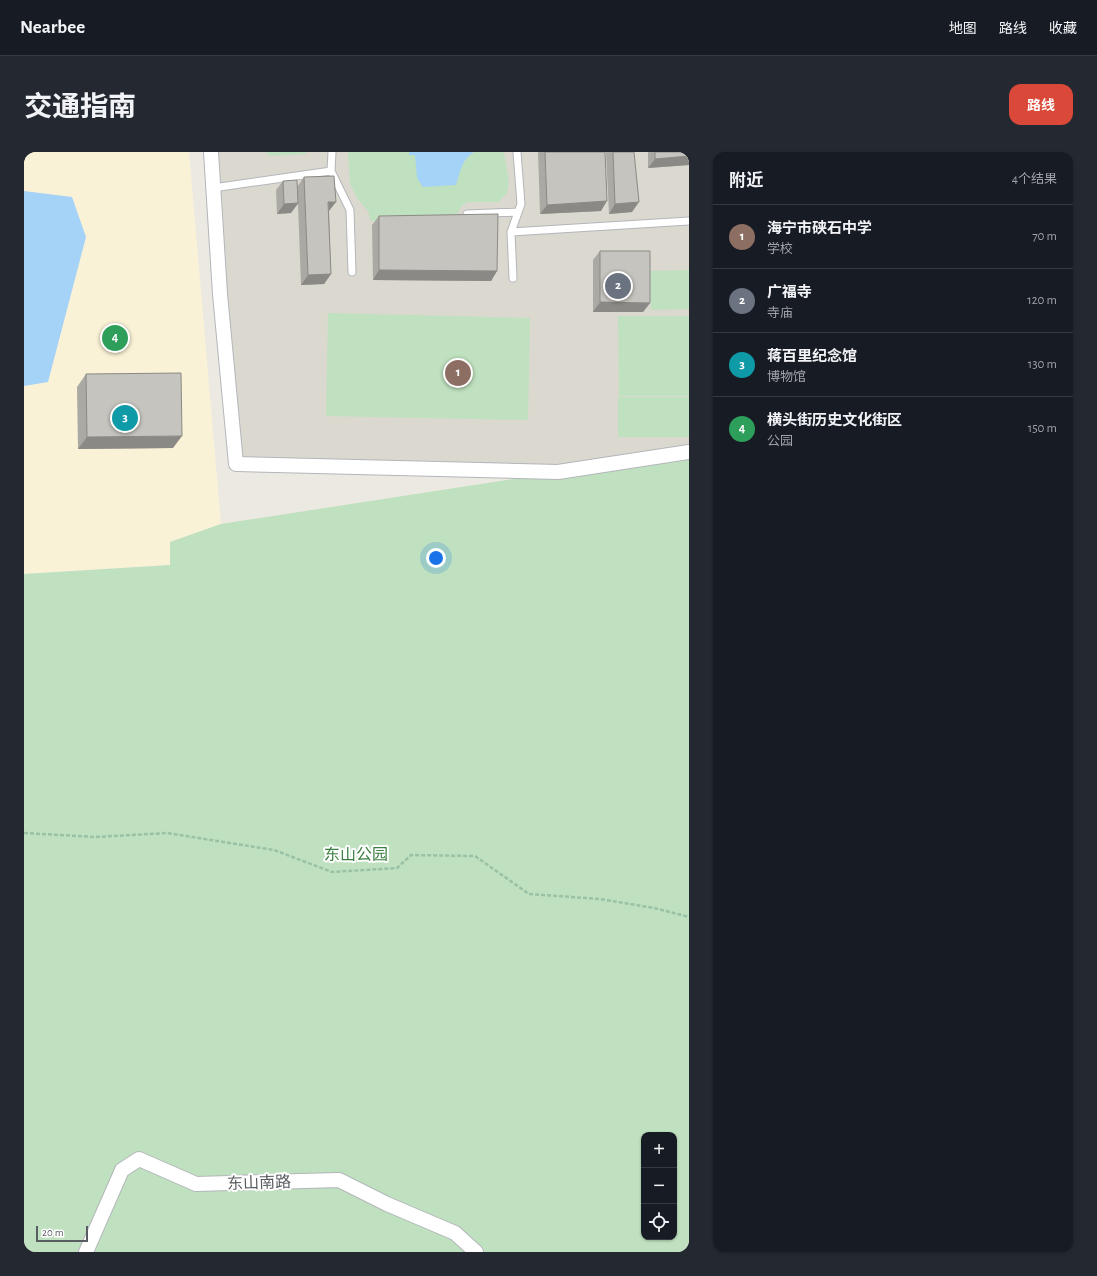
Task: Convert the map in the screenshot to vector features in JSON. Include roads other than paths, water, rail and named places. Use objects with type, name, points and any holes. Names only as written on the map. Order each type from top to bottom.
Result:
[{"type":"street","points":[[211,152],[220,294],[236,464],[558,472],[689,452]]},
{"type":"street","name":"东山南路","points":[[86,1252],[122,1170],[139,1159],[196,1184],[339,1180],[387,1204],[455,1233],[476,1252]]},
{"type":"lane","points":[[332,152],[331,171],[350,210],[352,272]]},
{"type":"lane","points":[[513,278],[512,232],[521,204],[517,152]]},
{"type":"lane","points":[[213,188],[331,171]]},
{"type":"lane","points":[[468,214],[518,212]]},
{"type":"lane","points":[[512,232],[689,221]]},
{"type":"water","points":[[409,152],[474,152],[464,162],[456,185],[423,187],[417,178],[415,155],[409,155]]},
{"type":"water","points":[[24,191],[72,197],[86,237],[48,382],[24,386]]},
{"type":"place","name":"广福寺","points":[[618,286]]},
{"type":"place","name":"横头街历史文化街区","points":[[115,338]]},
{"type":"place","name":"海宁市硖石中学","points":[[458,373]]},
{"type":"place","name":"蒋百里纪念馆","points":[[125,418]]},
{"type":"park label","name":"东山公园","points":[[356,855]]}]
